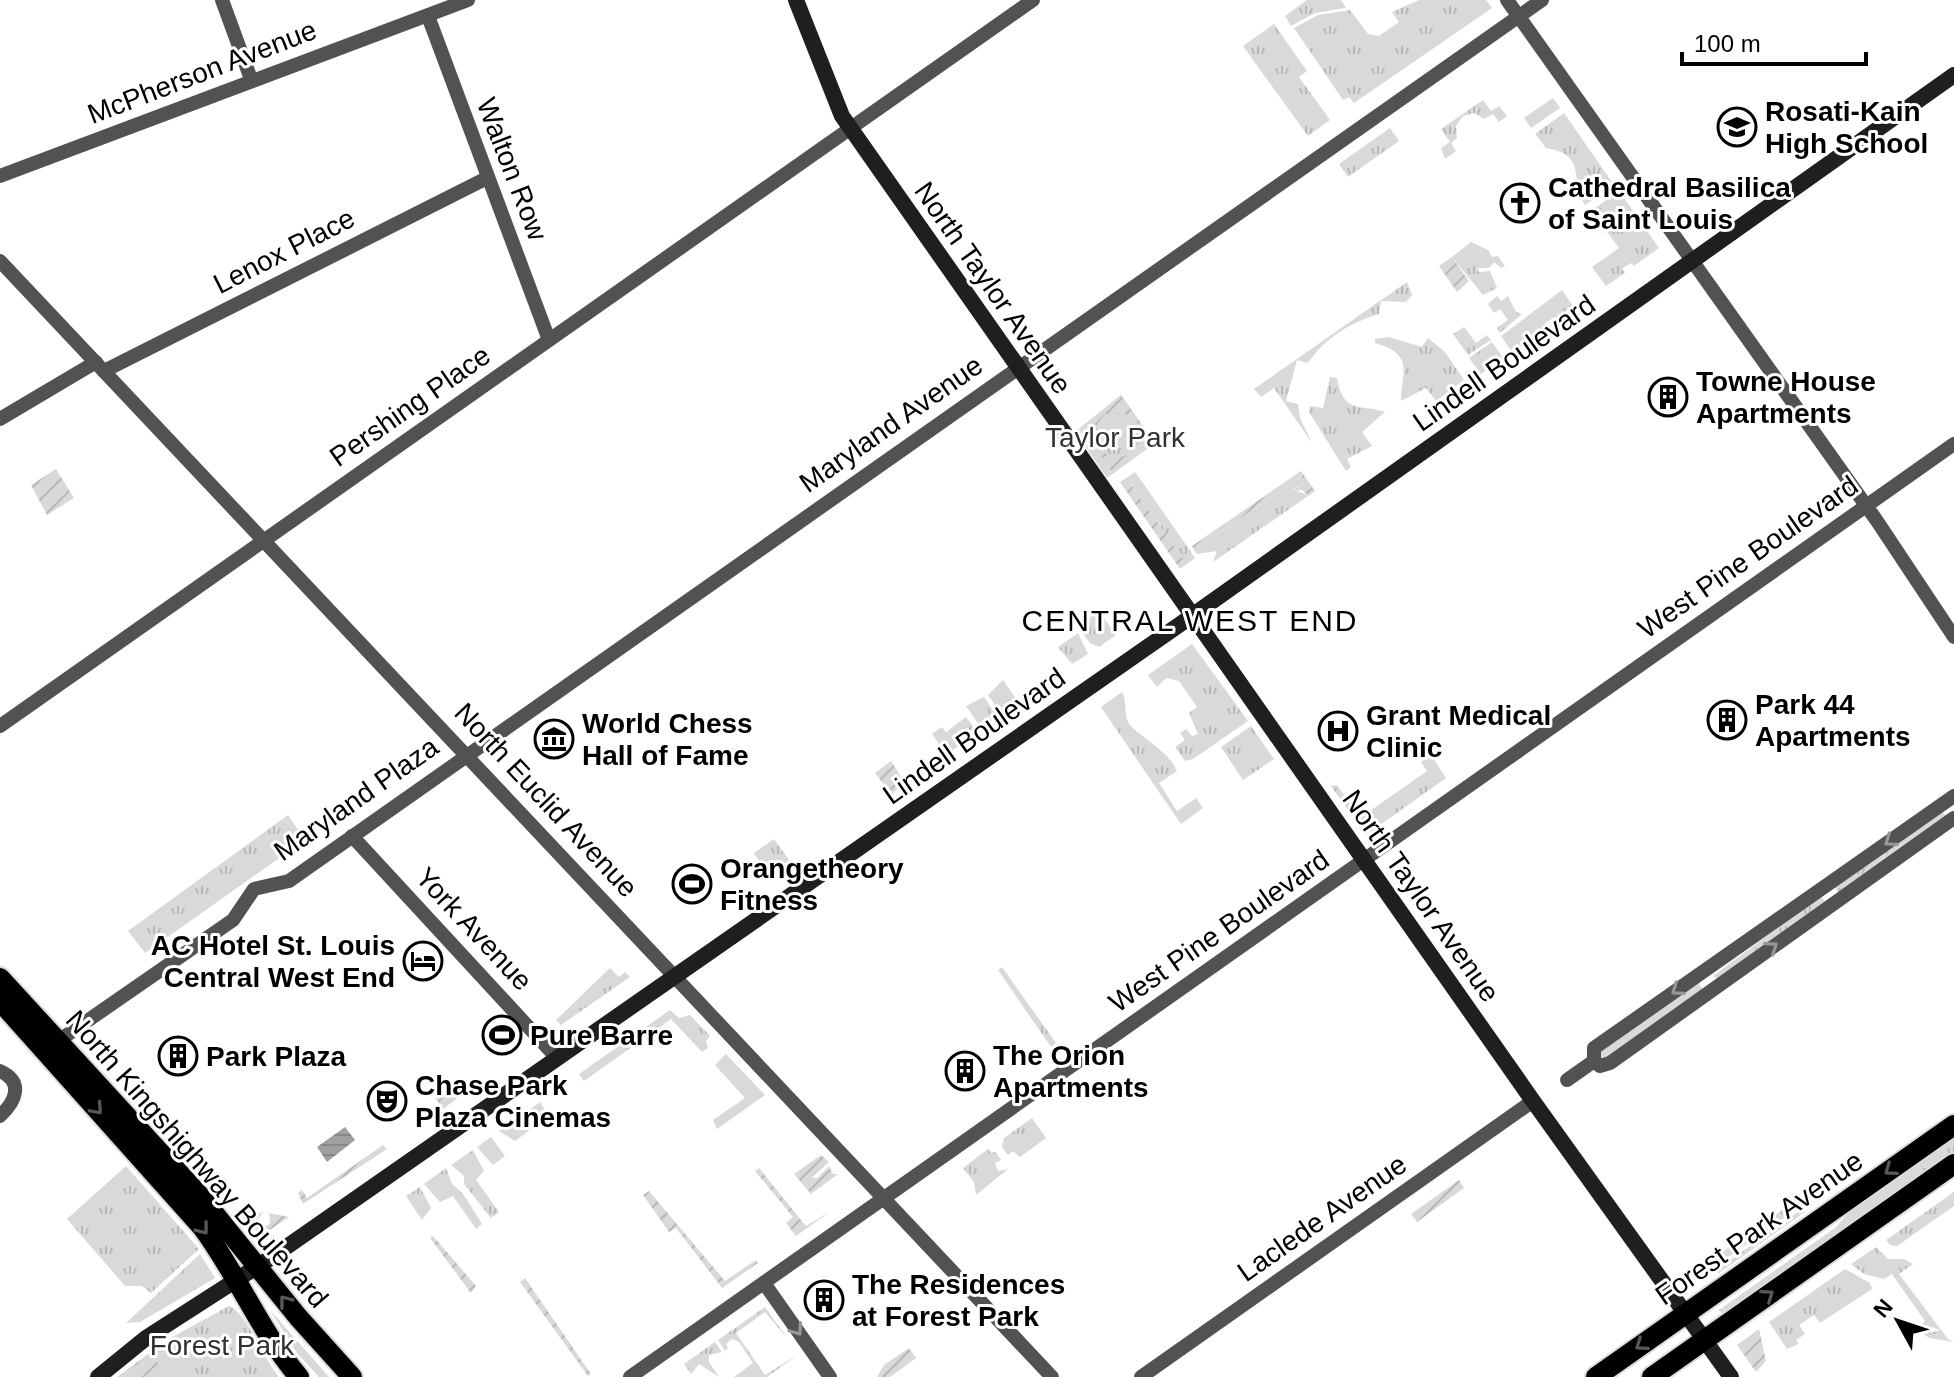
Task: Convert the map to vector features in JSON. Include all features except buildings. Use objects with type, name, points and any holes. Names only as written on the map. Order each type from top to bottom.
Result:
[{"type":"main road","name":"North Taylor Avenue","points":[[796,0],[835,103],[850,127],[1533,1101],[1731,1377]]},
{"type":"main road","name":"Lindell Boulevard","points":[[98,1377],[146,1338],[238,1280],[1192,615],[1954,75]]},
{"type":"main road","name":"North Kingshighway Boulevard","points":[[0,978],[51,1046],[184,1205],[238,1280],[274,1343],[299,1377]]},
{"type":"main road","name":"North Kingshighway Boulevard","points":[[0,1001],[51,1046],[185,1178],[298,1317],[352,1377]]},
{"type":"main road","name":"Forest Park Avenue","points":[[1596,1377],[1954,1125]]},
{"type":"main road","points":[[1652,1377],[1954,1164]]},
{"type":"street","points":[[222,0],[251,79]]},
{"type":"street","name":"McPherson Avenue","points":[[0,176],[251,79],[468,0]]},
{"type":"street","name":"Pershing Place","points":[[0,726],[1033,0]]},
{"type":"street","points":[[1507,0],[1866,506],[1954,637]]},
{"type":"street","name":"Maryland Avenue","points":[[466,754],[1542,0]]},
{"type":"street","name":"Walton Row","points":[[428,16],[549,340]]},
{"type":"street","name":"Lenox Place","points":[[0,419],[100,366],[487,178]]},
{"type":"street","name":"North Euclid Avenue","points":[[0,261],[1052,1377]]},
{"type":"street","name":"West Pine Boulevard","points":[[630,1377],[1954,444]]},
{"type":"street","name":"Maryland Plaza","points":[[51,1046],[233,920],[254,889],[289,881],[466,754]]},
{"type":"street","points":[[1594,1061],[1594,1048],[1954,796]]},
{"type":"street","points":[[1594,1061],[1600,1066],[1610,1063],[1954,818]]},
{"type":"street","name":"York Avenue","points":[[352,836],[557,1058]]},
{"type":"street","points":[[1567,1080],[1594,1061]]},
{"type":"street","points":[[0,1071],[12,1078],[16,1087],[13,1101],[0,1116]]},
{"type":"street","name":"Laclede Avenue","points":[[1141,1377],[1533,1101]]},
{"type":"street","points":[[764,1283],[830,1377]]},
{"type":"green space","points":[[1307,0],[1341,0],[1346,8],[1315,13],[1291,26],[1285,16]]},
{"type":"green space","points":[[1419,0],[1486,0],[1492,8],[1354,103],[1349,97],[1343,100],[1294,28],[1318,15],[1350,10],[1368,34],[1379,36],[1399,22],[1392,12]]},
{"type":"green space","points":[[1274,24],[1307,71],[1299,77],[1330,120],[1308,136],[1243,46]]},
{"type":"green space","points":[[1553,98],[1560,108],[1531,128],[1524,118]]},
{"type":"green space","points":[[1483,100],[1491,111],[1499,106],[1507,116],[1499,122],[1493,114],[1484,119],[1474,113],[1463,116],[1456,126],[1457,138],[1451,143],[1456,151],[1445,159],[1441,148],[1450,142],[1441,129]]},
{"type":"green space","points":[[1564,113],[1614,185],[1585,205],[1573,162],[1559,151],[1546,148],[1535,134]]},
{"type":"green space","points":[[1390,128],[1399,141],[1348,177],[1339,164]]},
{"type":"green space","points":[[1619,191],[1659,248],[1634,266],[1631,263],[1622,269],[1625,273],[1606,286],[1592,267],[1619,248],[1591,211]]},
{"type":"green space","points":[[1471,242],[1488,250],[1492,257],[1498,256],[1505,266],[1501,268],[1494,262],[1489,268],[1478,268],[1479,272],[1490,271],[1497,288],[1483,295],[1452,257]]},
{"type":"green space","points":[[1452,257],[1469,281],[1457,292],[1439,266]]},
{"type":"green space","points":[[1407,282],[1412,295],[1406,302],[1381,301],[1379,314],[1339,332],[1308,363],[1297,360],[1286,401],[1298,404],[1300,418],[1312,443],[1274,388],[1261,397],[1254,389]]},
{"type":"green space","points":[[1562,290],[1575,309],[1556,321],[1553,318],[1545,323],[1547,328],[1512,352],[1501,336]]},
{"type":"green space","points":[[1497,296],[1501,301],[1508,296],[1516,312],[1522,314],[1500,333],[1497,328],[1508,320],[1500,309],[1494,313],[1488,304]]},
{"type":"green space","points":[[1464,327],[1476,343],[1487,335],[1491,340],[1468,355],[1453,334]]},
{"type":"green space","points":[[1389,337],[1422,347],[1428,338],[1445,352],[1464,380],[1436,401],[1426,388],[1401,401],[1404,374],[1401,359],[1388,348],[1375,343],[1375,339]]},
{"type":"green space","points":[[1492,342],[1503,358],[1481,374],[1469,358]]},
{"type":"green space","points":[[1330,377],[1337,378],[1340,390],[1349,403],[1385,412],[1362,432],[1372,446],[1347,459],[1351,467],[1346,471],[1309,412],[1310,406],[1323,408]]},
{"type":"green space","name":"Taylor Park","points":[[1121,395],[1155,443],[1107,478],[1075,432]]},
{"type":"green space","points":[[1121,395],[1155,443],[1113,473],[1100,454],[1103,452],[1115,459],[1132,453],[1139,439],[1137,422],[1124,413],[1105,414],[1094,428],[1095,441],[1092,444],[1080,428]]},
{"type":"green space","points":[[56,469],[74,498],[47,515],[31,485]]},
{"type":"green space","points":[[1301,471],[1315,491],[1308,496],[1302,490],[1291,491],[1303,484],[1302,476],[1194,550],[1192,546]]},
{"type":"green space","points":[[1135,472],[1138,476],[1129,482],[1182,558],[1191,552],[1195,558],[1180,569],[1120,482]]},
{"type":"green space","points":[[1138,476],[1191,552],[1182,558],[1129,482]]},
{"type":"green space","points":[[1302,476],[1303,484],[1293,489],[1308,496],[1213,562],[1217,551],[1197,554],[1194,550]]},
{"type":"green space","points":[[1097,608],[1116,635],[1099,647],[1090,643],[1081,631]]},
{"type":"green space","points":[[1078,633],[1088,654],[1072,664],[1058,647]]},
{"type":"green space","points":[[1192,644],[1248,721],[1193,759],[1185,761],[1175,747],[1185,740],[1180,733],[1186,729],[1192,736],[1198,734],[1189,713],[1197,707],[1179,681],[1166,678],[1157,687],[1148,675]]},
{"type":"green space","points":[[1003,680],[1019,703],[1002,715],[988,695]]},
{"type":"green space","points":[[1122,692],[1129,724],[1162,752],[1177,771],[1159,783],[1177,811],[1196,798],[1203,808],[1181,824],[1101,707]]},
{"type":"green space","points":[[984,697],[997,716],[982,729],[966,706]]},
{"type":"green space","points":[[966,717],[978,733],[950,752],[943,750],[932,734],[942,727],[946,732]]},
{"type":"green space","points":[[1251,726],[1274,759],[1243,780],[1221,747]]},
{"type":"green space","points":[[1431,755],[1446,778],[1366,835],[1331,786],[1337,785],[1360,818],[1427,771],[1421,762]]},
{"type":"green space","points":[[891,761],[905,783],[891,794],[875,773]]},
{"type":"green space","points":[[1941,811],[1947,816],[1839,893],[1834,886]]},
{"type":"green space","points":[[288,815],[305,840],[145,953],[128,931]]},
{"type":"green space","points":[[774,839],[792,864],[771,879],[754,853]]},
{"type":"green space","points":[[1820,896],[1825,901],[1718,979],[1713,976]]},
{"type":"green space","points":[[1002,967],[1056,1043],[1051,1047],[998,970]]},
{"type":"green space","points":[[610,968],[619,977],[625,972],[630,977],[561,1025],[556,1020]]},
{"type":"green space","points":[[1698,981],[1703,990],[1607,1058],[1599,1057],[1599,1051]]},
{"type":"green space","points":[[670,1010],[679,1018],[690,1015],[710,1036],[706,1041],[708,1048],[702,1052],[671,1019],[584,1081],[579,1074]]},
{"type":"green space","points":[[726,1054],[765,1095],[717,1129],[713,1120],[745,1098],[715,1065]]},
{"type":"green space","points":[[456,1081],[463,1094],[443,1109],[434,1096]]},
{"type":"green space","points":[[540,1102],[549,1116],[515,1141],[499,1131]]},
{"type":"green space","points":[[1032,1118],[1046,1138],[1020,1157],[1013,1151],[1008,1155],[1002,1147],[1004,1138]]},
{"type":"green space","points":[[491,1137],[505,1156],[493,1165],[477,1147]]},
{"type":"green space","points":[[1954,1137],[1954,1153],[1723,1315],[1719,1310],[1835,1228],[1852,1209]]},
{"type":"green space","points":[[383,1145],[387,1149],[303,1204],[298,1193],[302,1190],[307,1198]]},
{"type":"green space","points":[[988,1149],[991,1153],[996,1152],[1001,1160],[995,1163],[998,1171],[1008,1169],[976,1195],[974,1182],[963,1168]]},
{"type":"green space","points":[[473,1150],[484,1171],[476,1180],[499,1212],[491,1218],[464,1184],[464,1176],[451,1165]]},
{"type":"green space","points":[[821,1155],[829,1162],[812,1178],[817,1178],[829,1166],[833,1174],[838,1174],[811,1194],[794,1174]]},
{"type":"green space","points":[[126,1166],[199,1249],[151,1293],[142,1286],[125,1286],[67,1219]]},
{"type":"green space","points":[[446,1168],[452,1184],[482,1224],[476,1229],[453,1196],[440,1202],[424,1184]]},
{"type":"green space","points":[[759,1168],[806,1226],[828,1213],[796,1236],[786,1223],[793,1217],[755,1171]]},
{"type":"green space","points":[[1459,1180],[1464,1188],[1417,1222],[1411,1214]]},
{"type":"green space","points":[[420,1187],[431,1208],[422,1220],[406,1196]]},
{"type":"green space","points":[[649,1191],[725,1281],[756,1260],[758,1263],[722,1288],[676,1228],[669,1232],[643,1195]]},
{"type":"green space","points":[[1954,1192],[1954,1206],[1897,1246],[1890,1245],[1886,1240]]},
{"type":"green space","points":[[1795,1201],[1802,1205],[1684,1288],[1680,1282]]},
{"type":"green space","points":[[1804,1208],[1805,1212],[1719,1273],[1716,1270]]},
{"type":"green space","points":[[263,1212],[257,1221],[262,1228],[270,1224],[269,1213],[289,1217],[261,1236],[245,1219]]},
{"type":"green space","points":[[433,1236],[476,1286],[471,1293],[430,1238]]},
{"type":"green space","points":[[1876,1247],[1888,1259],[1904,1259],[1913,1264],[1899,1274],[1948,1339],[1954,1342],[1929,1338],[1917,1329],[1925,1321],[1892,1274],[1884,1279],[1864,1274],[1851,1264]]},
{"type":"green space","points":[[200,1254],[215,1278],[140,1322],[126,1323]]},
{"type":"green space","points":[[1845,1269],[1870,1283],[1872,1289],[1820,1323],[1814,1315],[1799,1325],[1805,1334],[1796,1340],[1799,1344],[1787,1349],[1769,1322]]},
{"type":"green space","points":[[525,1278],[591,1374],[588,1376],[520,1282]]},
{"type":"green space","name":"Forest Park","points":[[229,1306],[241,1316],[279,1377],[117,1377],[167,1340]]},
{"type":"green space","points":[[765,1307],[787,1338],[765,1312],[736,1333],[765,1375],[799,1354],[767,1377],[734,1377],[753,1363],[739,1342],[732,1339],[726,1344],[728,1348],[725,1351],[718,1340]]},
{"type":"green space","points":[[270,1310],[329,1377],[319,1377],[297,1353]]},
{"type":"green space","points":[[1759,1329],[1766,1361],[1756,1372],[1737,1345]]},
{"type":"green space","points":[[715,1342],[722,1352],[709,1355],[709,1362],[719,1377],[699,1364],[691,1374],[684,1364]]},
{"type":"green space","points":[[909,1348],[916,1358],[890,1377],[877,1377],[884,1365]]},
{"type":"green space","points":[[146,1358],[160,1364],[162,1377],[130,1377],[136,1363]]},
{"type":"shaded area","points":[[345,1127],[355,1140],[327,1162],[317,1147]]},
{"type":"place","name":"Rosati-Kain High School","points":[[1737,127]]},
{"type":"place","name":"Cathedral Basilica of Saint Louis","points":[[1520,203]]},
{"type":"place","name":"Towne House Apartments","points":[[1668,397]]},
{"type":"place","name":"Park 44 Apartments","points":[[1727,720]]},
{"type":"place","name":"Grant Medical Clinic","points":[[1338,731]]},
{"type":"place","name":"World Chess Hall of Fame","points":[[554,739]]},
{"type":"place","name":"Orangetheory Fitness","points":[[692,884]]},
{"type":"place","name":"AC Hotel St. Louis Central West End","points":[[423,961]]},
{"type":"place","name":"Pure Barre","points":[[502,1035]]},
{"type":"place","name":"Park Plaza","points":[[178,1056]]},
{"type":"place","name":"The Orion Apartments","points":[[965,1071]]},
{"type":"place","name":"Chase Park Plaza Cinemas","points":[[387,1101]]},
{"type":"place","name":"The Residences at Forest Park","points":[[824,1300]]},
{"type":"district","name":"CENTRAL WEST END","points":[[1190,620]]}]
